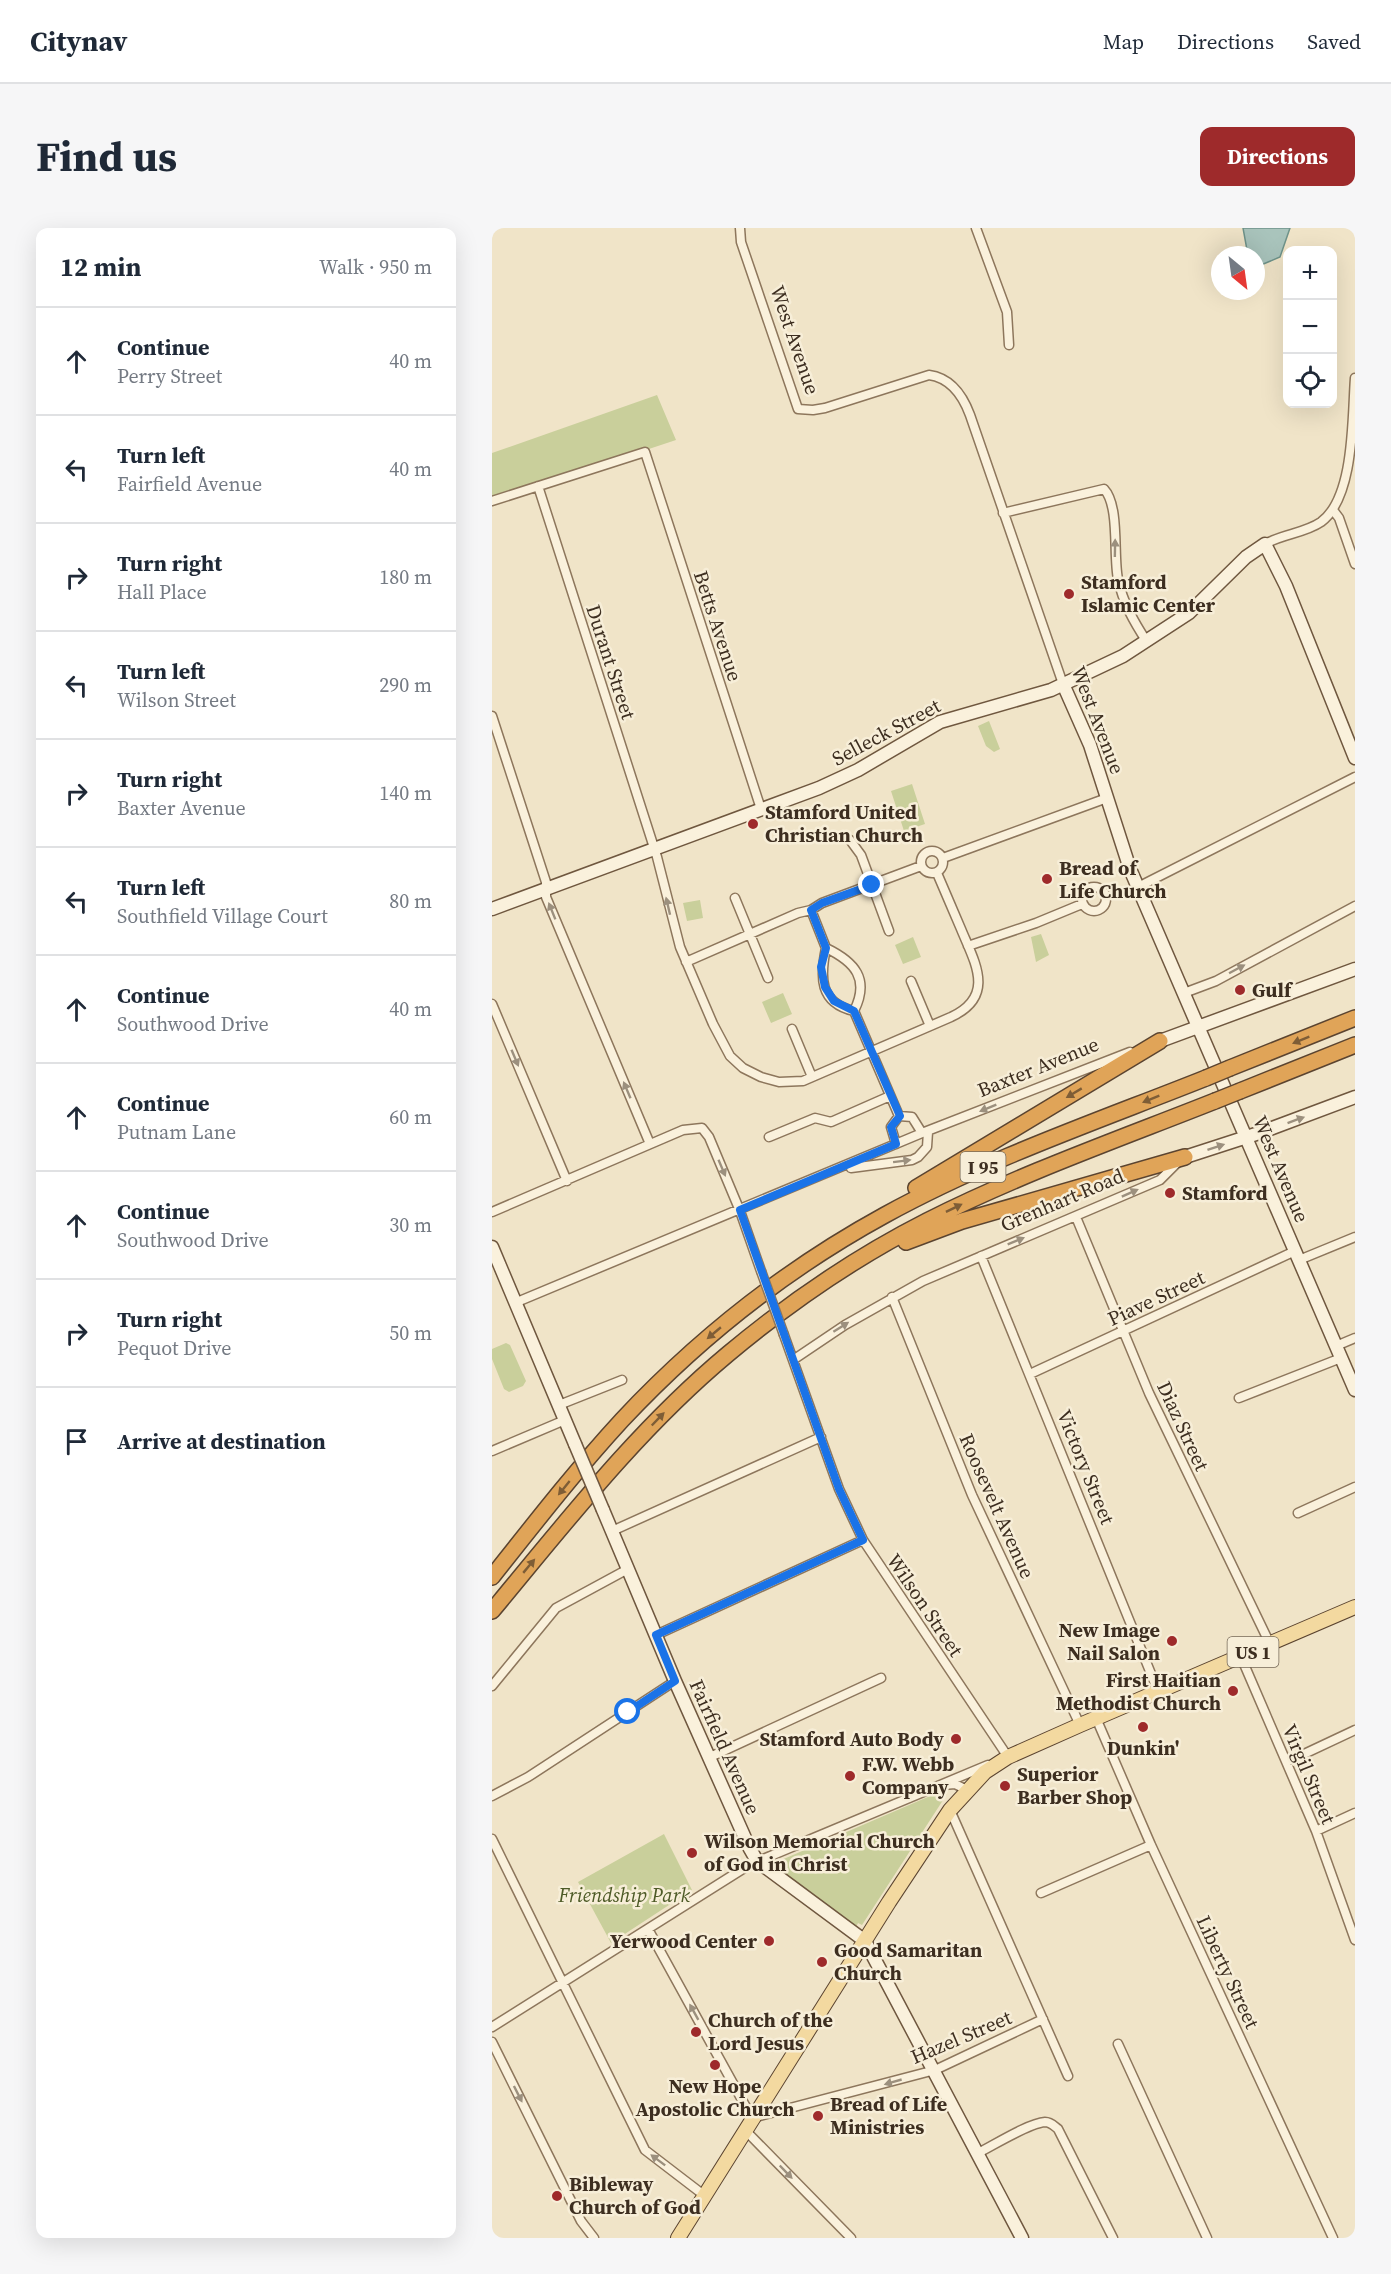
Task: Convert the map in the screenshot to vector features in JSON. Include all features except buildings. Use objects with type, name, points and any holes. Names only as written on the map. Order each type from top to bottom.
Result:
[{"type":"highway","name":"I 95","points":[[492,1577],[583,1464],[644,1398],[718,1330],[806,1263],[884,1216],[964,1175],[1355,1018]]},
{"type":"highway","points":[[806,1263],[893,1201],[1160,1041]]},
{"type":"highway","name":"I 95","points":[[492,1611],[614,1466],[683,1394],[750,1336],[848,1266],[917,1227],[980,1196],[1355,1045]]},
{"type":"highway","points":[[848,1266],[962,1221],[1185,1157]]},
{"type":"main road","name":"Selleck Street","points":[[492,909],[843,777],[940,722],[1063,684],[1147,642],[1189,613],[1246,557],[1265,544]]},
{"type":"main road","points":[[1265,544],[1286,586],[1355,758]]},
{"type":"main road","name":"West Avenue","points":[[1063,684],[1090,745],[1138,887],[1355,1390]]},
{"type":"main road","name":"Baxter Avenue","points":[[1160,1041],[1355,969]]},
{"type":"main road","name":"Grenhart Road","points":[[1185,1157],[1355,1097]]},
{"type":"main road","name":"Fairfield Avenue","points":[[492,1247],[708,1758],[757,1861],[865,1941],[1022,2238]]},
{"type":"main road","name":"US 1","points":[[678,2238],[950,1810],[985,1772],[1008,1757],[1355,1607]]},
{"type":"street","name":"West Avenue","points":[[740,228],[741,242],[798,409],[825,408],[921,376],[943,379],[965,402],[1063,684]]},
{"type":"street","points":[[976,228],[1007,312],[1009,345]]},
{"type":"street","points":[[1355,378],[1349,450],[1341,491],[1333,510],[1340,518],[1355,564]]},
{"type":"street","name":"Betts Avenue","points":[[538,486],[645,452],[760,809]]},
{"type":"street","points":[[492,501],[538,486]]},
{"type":"street","name":"Durant Street","points":[[538,486],[654,849],[672,921],[686,962],[713,1024],[730,1056],[752,1073],[770,1080],[789,1082],[812,1077]]},
{"type":"street","points":[[1003,513],[1100,488],[1107,492],[1115,536],[1115,562],[1121,590],[1130,614],[1147,642]]},
{"type":"street","name":"Selleck Street","points":[[1265,544],[1310,528],[1333,510]]},
{"type":"street","points":[[492,716],[546,889],[546,897],[650,1144],[492,1212]]},
{"type":"street","points":[[1138,887],[1355,777]]},
{"type":"street","points":[[943,858],[1107,798]]},
{"type":"street","points":[[850,840],[861,855],[889,931]]},
{"type":"street","points":[[930,851],[940,854],[943,858],[943,864],[937,873],[927,873],[921,866],[922,856],[930,851]]},
{"type":"street","points":[[686,962],[798,913],[811,910],[822,903],[921,866]]},
{"type":"street","points":[[792,1029],[812,1077],[960,1013],[974,997],[979,972],[937,873]]},
{"type":"street","points":[[735,898],[768,978]]},
{"type":"street","points":[[968,946],[1036,923],[1082,904]]},
{"type":"street","points":[[1184,993],[1216,981],[1355,906]]},
{"type":"street","points":[[811,910],[826,948],[821,967],[825,987],[834,1001],[854,1011],[900,1116]]},
{"type":"street","points":[[826,948],[846,958],[857,972],[861,990],[854,1011]]},
{"type":"street","points":[[911,981],[930,1026]]},
{"type":"street","points":[[492,1004],[567,1181]]},
{"type":"street","name":"Baxter Avenue","points":[[517,1302],[925,1132],[1160,1041]]},
{"type":"street","points":[[769,1137],[815,1118],[831,1122],[891,1096]]},
{"type":"street","points":[[824,1175],[866,1164],[918,1157],[927,1147],[925,1132],[912,1117],[900,1116]]},
{"type":"street","points":[[896,1144],[891,1127],[900,1116]]},
{"type":"street","name":"Wilson Street","points":[[650,1144],[692,1127],[702,1128],[709,1137],[740,1210],[839,1489],[863,1540],[1008,1757]]},
{"type":"street","name":"Grenhart Road","points":[[793,1360],[892,1297],[981,1256],[1160,1180],[1185,1157]]},
{"type":"street","name":"Diaz Street","points":[[1076,1217],[1123,1331],[1193,1486],[1270,1644]]},
{"type":"street","name":"Piave Street","points":[[1030,1374],[1297,1256],[1355,1237]]},
{"type":"street","name":"Victory Street","points":[[981,1256],[1158,1692]]},
{"type":"street","name":"Roosevelt Avenue","points":[[892,1297],[972,1495],[1080,1725]]},
{"type":"street","points":[[1239,1398],[1338,1352],[1355,1338]]},
{"type":"street","points":[[559,1405],[622,1380]]},
{"type":"street","points":[[492,1451],[565,1420]]},
{"type":"street","points":[[612,1531],[820,1437]]},
{"type":"street","points":[[1298,1513],[1355,1487]]},
{"type":"street","points":[[656,1635],[863,1540]]},
{"type":"street","points":[[492,1686],[556,1608],[628,1569]]},
{"type":"street","name":"Virgil Street","points":[[1241,1657],[1316,1831],[1355,1940]]},
{"type":"street","points":[[708,1758],[880,1678]]},
{"type":"street","points":[[492,1796],[528,1777],[675,1681]]},
{"type":"street","name":"Liberty Street","points":[[1096,1718],[1151,1845],[1333,2238]]},
{"type":"street","points":[[1287,1762],[1355,1730]]},
{"type":"street","points":[[492,2027],[757,1861],[1008,1757]]},
{"type":"street","points":[[934,1786],[955,1784],[967,1790]]},
{"type":"street","points":[[950,1810],[1068,2076]]},
{"type":"street","points":[[1316,1831],[1355,1813]]},
{"type":"street","points":[[492,1839],[645,2150],[705,2196]]},
{"type":"street","points":[[1041,1893],[1151,1845]]},
{"type":"street","points":[[648,1929],[749,2124],[851,2238]]},
{"type":"street","name":"Hazel Street","points":[[749,2124],[935,2070],[1043,2019]]},
{"type":"street","points":[[492,2042],[582,2221],[594,2238]]},
{"type":"street","points":[[1118,2044],[1207,2238]]},
{"type":"street","points":[[978,2153],[1044,2122],[1051,2123],[1058,2129],[1113,2238]]},
{"type":"green space","points":[[657,395],[676,440],[492,501],[492,453]]},
{"type":"green space","points":[[989,721],[1000,749],[994,752],[986,746],[978,726]]},
{"type":"green space","points":[[912,784],[925,824],[904,831],[891,791]]},
{"type":"green space","points":[[700,900],[703,918],[687,921],[683,903]]},
{"type":"green space","points":[[1041,934],[1049,955],[1036,962],[1031,937]]},
{"type":"green space","points":[[913,937],[921,957],[903,964],[895,945]]},
{"type":"green space","points":[[783,993],[792,1014],[771,1023],[762,1002]]},
{"type":"green space","points":[[506,1343],[510,1345],[526,1381],[523,1386],[509,1392],[504,1389],[492,1359],[492,1349]]},
{"type":"green space","points":[[944,1790],[947,1794],[862,1925],[858,1923],[856,1927],[775,1867],[779,1861]]},
{"type":"green space","name":"Friendship Park","points":[[664,1834],[692,1890],[611,1943],[578,1882]]},
{"type":"water","points":[[1243,228],[1290,228],[1280,257],[1265,263],[1265,246],[1246,246]]},
{"type":"place","name":"Stamford Islamic Center","points":[[1069,594]]},
{"type":"place","name":"Stamford United Christian Church","points":[[753,824]]},
{"type":"place","name":"Bread of Life Church","points":[[1047,879]]},
{"type":"place","name":"Gulf","points":[[1240,990]]},
{"type":"place","name":"Stamford","points":[[1170,1193]]},
{"type":"place","name":"New Image Nail Salon","points":[[1172,1641]]},
{"type":"place","name":"First Haitian Methodist Church","points":[[1233,1691]]},
{"type":"place","name":"Dunkin'","points":[[1143,1727]]},
{"type":"place","name":"Stamford Auto Body","points":[[956,1739]]},
{"type":"place","name":"F.W. Webb Company","points":[[850,1776]]},
{"type":"place","name":"Superior Barber Shop","points":[[1005,1786]]},
{"type":"place","name":"Wilson Memorial Church of God in Christ","points":[[692,1853]]},
{"type":"place","name":"Yerwood Center","points":[[769,1941]]},
{"type":"place","name":"Good Samaritan Church","points":[[822,1962]]},
{"type":"place","name":"Church of the Lord Jesus","points":[[696,2032]]},
{"type":"place","name":"New Hope Apostolic Church","points":[[715,2065]]},
{"type":"place","name":"Bread of Life Ministries","points":[[818,2116]]},
{"type":"place","name":"Bibleway Church of God","points":[[557,2196]]},
{"type":"route","points":[[628,1712],[675,1681],[656,1635],[863,1540],[839,1489],[740,1210],[896,1144],[891,1127],[900,1116],[854,1011],[834,1001],[823,983],[821,967],[826,948],[811,910],[822,903],[872,885]]}]
